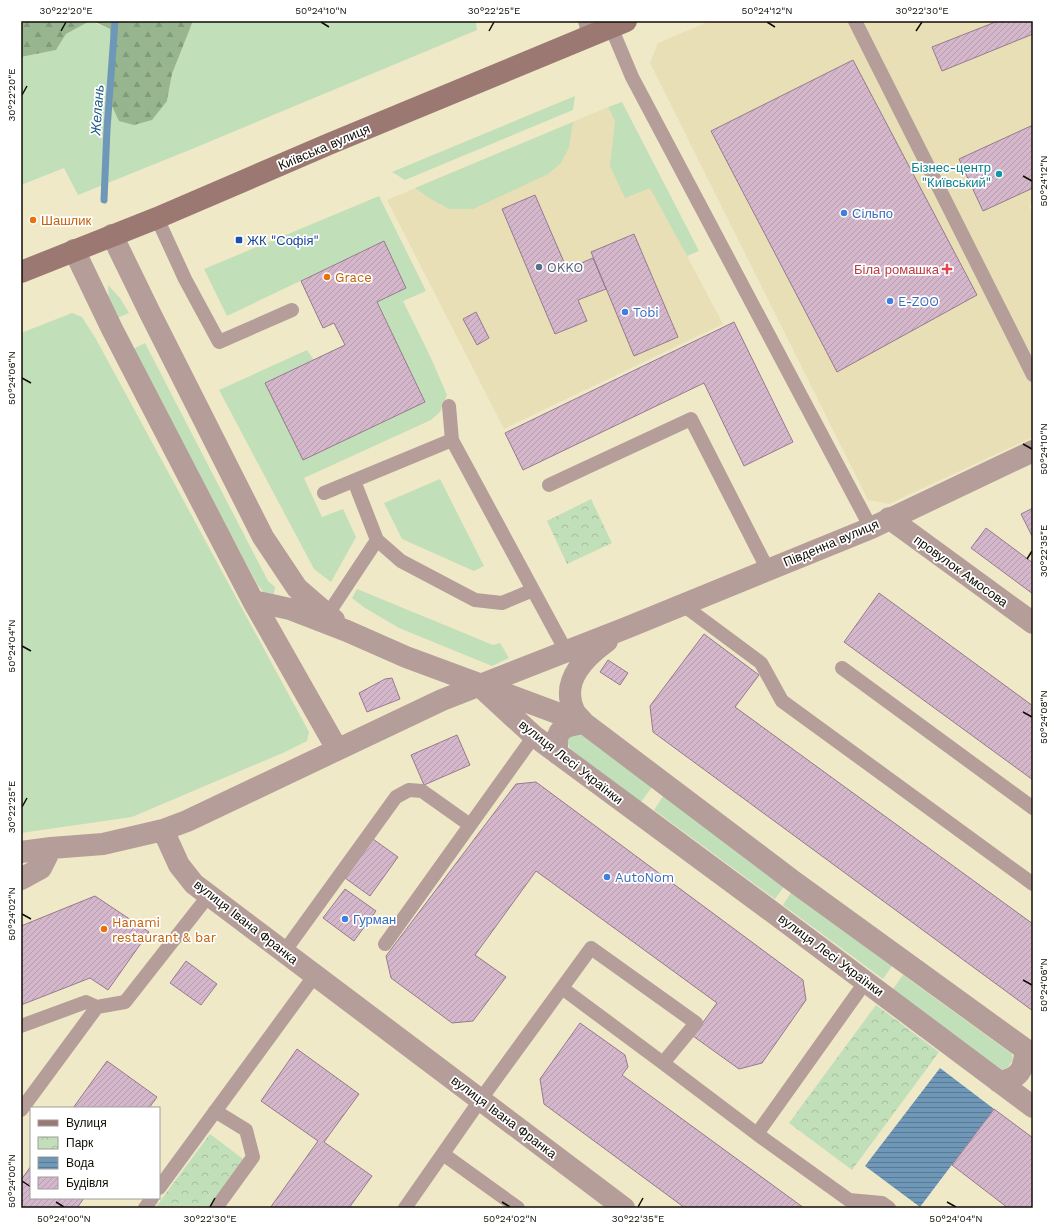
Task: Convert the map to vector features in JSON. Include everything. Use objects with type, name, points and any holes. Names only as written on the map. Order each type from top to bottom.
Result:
[{"type":"main road","name":"Київська вулиця","points":[[21,272],[157,218],[329,144],[587,28],[619,24]]},
{"type":"street","points":[[112,235],[263,537],[297,588],[347,631]]},
{"type":"street","points":[[74,250],[112,329],[252,601],[337,749]]},
{"type":"street","name":"Південна вулиця","points":[[478,685],[626,628],[880,523],[1033,451]]},
{"type":"street","name":"провулок Амосова","points":[[880,523],[1033,623]]},
{"type":"street","points":[[252,601],[290,609],[478,685]]},
{"type":"street","name":"Південна вулиця","points":[[584,723],[574,712],[570,700],[570,685],[578,667],[592,652],[626,628]]},
{"type":"street","points":[[21,852],[103,844],[163,830],[187,821],[420,710],[478,685]]},
{"type":"street","name":"вулиця Лесі Українки","points":[[478,685],[584,723],[793,881],[1029,1052]]},
{"type":"street","name":"вулиця Лесі Українки","points":[[478,685],[534,736],[866,981],[1033,1107]]},
{"type":"street","points":[[558,754],[556,742],[560,731],[569,725],[584,723]]},
{"type":"street","name":"вулиця Івана Франка","points":[[163,830],[179,865],[194,884],[624,1208]]},
{"type":"street","points":[[21,878],[41,868],[51,848]]},
{"type":"street","points":[[999,1082],[1011,1080],[1019,1073],[1029,1052]]},
{"type":"lane","points":[[855,21],[1033,375]]},
{"type":"lane","points":[[619,24],[632,77],[880,523]]},
{"type":"lane","points":[[157,218],[185,279],[219,342],[292,310]]},
{"type":"lane","points":[[449,406],[452,440],[566,651]]},
{"type":"lane","points":[[548,485],[691,419],[768,570]]},
{"type":"lane","points":[[324,493],[452,440]]},
{"type":"lane","points":[[354,481],[377,540],[401,561],[475,600],[502,603],[533,590]]},
{"type":"lane","points":[[328,614],[377,540]]},
{"type":"lane","points":[[683,605],[761,663],[782,700],[1033,884]]},
{"type":"lane","points":[[842,668],[1033,808]]},
{"type":"lane","points":[[385,944],[534,736]]},
{"type":"lane","points":[[284,952],[396,797],[409,790],[422,791],[470,825]]},
{"type":"lane","points":[[21,1026],[86,1002],[97,1007],[125,1002],[209,895]]},
{"type":"lane","points":[[406,1208],[481,1099],[591,948],[696,1023],[663,1063]]},
{"type":"lane","points":[[160,1187],[315,975]]},
{"type":"lane","points":[[757,1134],[866,981]]},
{"type":"lane","points":[[562,988],[757,1134],[849,1200],[882,1203],[889,1208]]},
{"type":"lane","points":[[21,1110],[97,1007]]},
{"type":"lane","points":[[215,1111],[246,1130],[253,1157],[216,1208]]},
{"type":"lane","points":[[443,1154],[518,1208]]},
{"type":"lane","points":[[145,1208],[151,1199]]},
{"type":"shaded area","points":[[710,21],[1033,21],[1033,204],[1029,206],[1033,213],[1033,437],[889,504],[868,500],[650,63],[658,43]]},
{"type":"shaded area","points":[[608,107],[723,324],[504,429],[387,200]]},
{"type":"green space","points":[[21,21],[90,21],[66,34],[56,50],[21,57]]},
{"type":"green space","points":[[90,21],[110,29],[113,74],[112,106],[167,101],[172,74],[193,21],[476,21],[477,30],[78,195],[64,168],[21,185],[21,57],[56,50],[66,34]]},
{"type":"green space","points":[[93,21],[193,21],[172,74],[167,101],[152,120],[134,125],[119,121],[112,106],[113,74],[110,29]]},
{"type":"green space","points":[[575,96],[573,110],[405,180],[392,172]]},
{"type":"green space","points":[[622,102],[699,251],[687,256],[650,188],[625,198],[610,166],[615,121],[608,107]]},
{"type":"green space","points":[[573,122],[569,147],[561,163],[548,174],[473,209],[449,209],[415,188]]},
{"type":"green space","points":[[379,196],[426,291],[403,301],[447,395],[440,412],[431,420],[304,478],[322,517],[343,509],[356,537],[331,582],[314,569],[219,390],[307,350],[314,360],[266,383],[303,460],[425,402],[377,302],[406,288],[384,241],[227,316],[204,269]]},
{"type":"green space","points":[[108,285],[120,298],[129,313],[117,318],[109,303]]},
{"type":"green space","points":[[72,313],[82,317],[96,339],[309,732],[307,741],[285,752],[132,817],[21,833],[21,333]]},
{"type":"green space","points":[[145,343],[268,581],[275,587],[274,594],[265,594],[257,584],[133,349]]},
{"type":"green space","points":[[440,479],[484,566],[474,571],[402,539],[384,503]]},
{"type":"green space","points":[[591,499],[612,543],[567,564],[547,521]]},
{"type":"green space","points":[[357,589],[493,645],[500,643],[509,658],[492,666],[399,628],[365,608],[352,598]]},
{"type":"green space","points":[[573,733],[582,733],[652,787],[641,802],[571,750],[566,739]]},
{"type":"green space","points":[[664,795],[786,884],[775,899],[654,810]]},
{"type":"green space","points":[[792,891],[892,966],[883,979],[783,905]]},
{"type":"green space","points":[[903,975],[1012,1054],[1013,1060],[1008,1067],[1002,1070],[893,989]]},
{"type":"green space","points":[[876,1005],[939,1052],[852,1170],[789,1123]]},
{"type":"green space","points":[[210,1134],[243,1159],[208,1208],[155,1208]]},
{"type":"water","points":[[940,1068],[994,1109],[920,1207],[865,1166]]},
{"type":"building","points":[[998,21],[1033,21],[1033,34],[942,71],[932,47]]},
{"type":"building","name":"Сільпо","points":[[853,60],[977,295],[837,372],[711,131]]},
{"type":"building","name":"Бізнес-центр \"Київський\"","points":[[1033,125],[1033,188],[983,211],[959,159]]},
{"type":"building","points":[[535,195],[567,269],[593,258],[606,289],[578,300],[587,321],[555,334],[502,209]]},
{"type":"building","points":[[634,234],[678,337],[634,356],[591,252]]},
{"type":"building","points":[[384,241],[406,288],[377,302],[425,402],[303,460],[265,383],[345,345],[334,323],[323,328],[301,281]]},
{"type":"building","points":[[476,312],[489,338],[477,345],[463,319]]},
{"type":"building","points":[[734,322],[793,442],[744,466],[704,383],[523,470],[505,433]]},
{"type":"building","points":[[1033,508],[1033,538],[1021,514]]},
{"type":"building","points":[[986,528],[1033,563],[1033,594],[971,548]]},
{"type":"building","points":[[879,593],[1033,706],[1033,780],[844,642]]},
{"type":"building","points":[[704,634],[759,675],[735,707],[1033,924],[1033,1011],[653,732],[650,706]]},
{"type":"building","points":[[608,660],[628,673],[620,685],[600,672]]},
{"type":"building","points":[[392,678],[400,699],[367,712],[359,693],[385,679]]},
{"type":"building","points":[[457,735],[470,765],[424,785],[411,755]]},
{"type":"building","points":[[536,782],[803,980],[806,1000],[762,1063],[739,1069],[693,1036],[717,1003],[536,871],[475,955],[506,977],[473,1021],[452,1023],[391,978],[386,956],[516,784]]},
{"type":"building","points":[[373,839],[398,857],[370,896],[345,878]]},
{"type":"building","points":[[345,889],[376,911],[354,941],[323,918]]},
{"type":"building","points":[[95,896],[149,932],[108,990],[90,978],[21,1005],[21,926]]},
{"type":"building","points":[[186,961],[217,984],[201,1005],[170,983]]},
{"type":"building","points":[[580,1023],[625,1055],[628,1067],[622,1075],[804,1208],[685,1208],[544,1104],[540,1079]]},
{"type":"building","points":[[297,1049],[359,1094],[324,1142],[372,1176],[349,1208],[270,1208],[318,1141],[261,1101]]},
{"type":"building","points":[[107,1061],[157,1097],[150,1107],[74,1107]]},
{"type":"building","points":[[994,1109],[1033,1138],[1033,1208],[1008,1208],[952,1165]]},
{"type":"building","points":[[30,1167],[30,1199],[83,1199],[77,1208],[21,1208],[21,1180]]},
{"type":"waterway","name":"Желань","points":[[104,200],[107,129],[115,21]]},
{"type":"place","name":"Бізнес-центр \"Київський\"","points":[[999,174]]},
{"type":"place","name":"Сільпо","points":[[844,213]]},
{"type":"place","name":"Шашлик","points":[[33,220]]},
{"type":"place","name":"ЖК \"Софія\"","points":[[239,240]]},
{"type":"place","name":"OKKO","points":[[539,267]]},
{"type":"place","name":"Біла ромашка","points":[[947,269]]},
{"type":"place","name":"Grace","points":[[327,277]]},
{"type":"place","name":"E-ZOO","points":[[890,301]]},
{"type":"place","name":"Tobi","points":[[625,312]]},
{"type":"place","name":"AutoNom","points":[[607,877]]},
{"type":"place","name":"Гурман","points":[[345,919]]},
{"type":"place","name":"Hanami restaurant & bar","points":[[104,929]]}]
